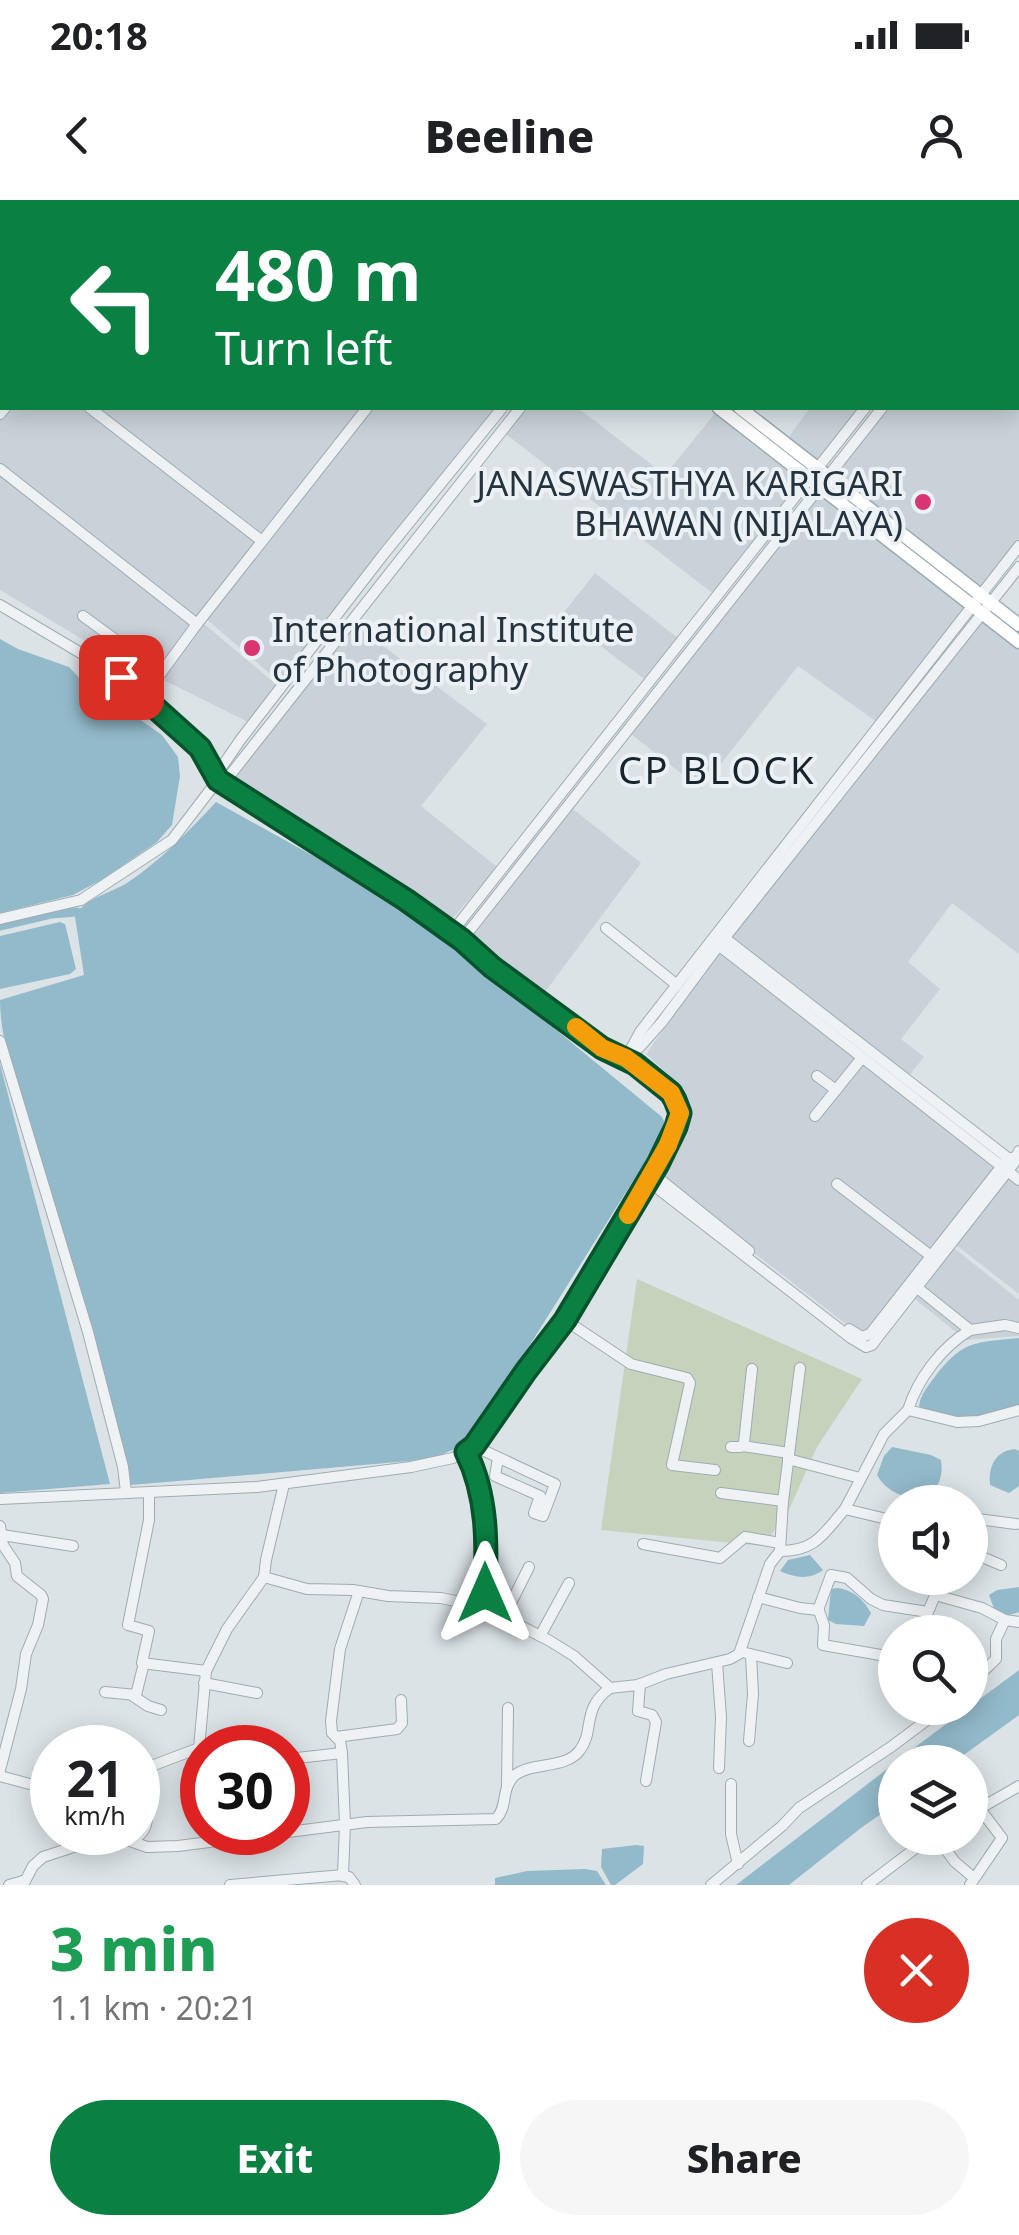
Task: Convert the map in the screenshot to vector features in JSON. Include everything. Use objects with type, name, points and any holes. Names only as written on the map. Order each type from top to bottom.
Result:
[{"type":"main road","points":[[722,410],[819,478],[982,604],[1019,626]]},
{"type":"main road","points":[[742,410],[819,478]]},
{"type":"main road","points":[[982,604],[1019,642]]},
{"type":"street","points":[[93,410],[262,541]]},
{"type":"street","points":[[82,616],[161,673],[365,410]]},
{"type":"street","points":[[219,780],[241,739],[500,410]]},
{"type":"street","points":[[0,919],[80,900],[172,840],[518,410]]},
{"type":"street","points":[[462,940],[819,478],[864,410]]},
{"type":"street","points":[[452,932],[819,478],[880,410]]},
{"type":"street","points":[[0,470],[197,624]]},
{"type":"street","points":[[982,604],[1019,546]]},
{"type":"street","points":[[631,1061],[718,939],[911,692],[982,604],[1019,567]]},
{"type":"street","points":[[368,574],[380,584]]},
{"type":"street","points":[[0,605],[121,677],[200,748],[219,780],[452,932],[492,967],[602,1048],[673,1086],[682,1104],[668,1145],[565,1320],[470,1449],[453,1458],[411,1467],[284,1484],[0,1499]]},
{"type":"street","points":[[549,810],[560,818]]},
{"type":"street","points":[[509,861],[520,868]]},
{"type":"street","points":[[606,928],[677,984]]},
{"type":"street","points":[[631,1061],[640,1032],[718,939]]},
{"type":"street","points":[[718,939],[861,1059],[886,1070]]},
{"type":"street","points":[[718,939],[958,1126],[1012,1162],[1019,1180]]},
{"type":"street","points":[[0,1041],[107,1400],[126,1492]]},
{"type":"street","points":[[815,1116],[861,1059]]},
{"type":"street","points":[[816,1076],[836,1090]]},
{"type":"street","points":[[650,1177],[866,1346],[872,1344],[1012,1162]]},
{"type":"street","points":[[836,1184],[934,1259]]},
{"type":"street","points":[[914,1285],[970,1330]]},
{"type":"street","points":[[565,1320],[631,1364],[687,1378],[690,1383],[672,1465],[716,1470]]},
{"type":"street","points":[[643,1544],[720,1558],[745,1537],[792,1551],[815,1544],[845,1509],[884,1434],[908,1410],[915,1393],[955,1339],[970,1330],[1005,1325],[1019,1328]]},
{"type":"street","points":[[749,1742],[753,1694],[746,1653],[758,1597],[780,1547],[800,1368]]},
{"type":"street","points":[[752,1369],[737,1446],[789,1456],[860,1478]]},
{"type":"street","points":[[908,1410],[957,1422],[979,1421],[1019,1410]]},
{"type":"street","points":[[470,1449],[498,1458],[555,1484],[543,1516],[534,1513],[540,1496],[495,1476],[498,1458]]},
{"type":"street","points":[[470,1449],[482,1491],[484,1607]]},
{"type":"street","points":[[202,1725],[205,1677],[228,1629],[264,1577],[284,1484]]},
{"type":"street","points":[[133,1696],[138,1693],[150,1631],[128,1624],[149,1520],[149,1493]]},
{"type":"street","points":[[721,1493],[783,1501]]},
{"type":"street","points":[[845,1509],[878,1517]]},
{"type":"street","points":[[988,1520],[1016,1524]]},
{"type":"street","points":[[30,1783],[0,1773],[26,1654],[43,1599],[17,1576],[1,1530],[73,1546]]},
{"type":"street","points":[[988,1560],[1001,1565]]},
{"type":"street","points":[[504,1618],[529,1566]]},
{"type":"street","points":[[878,1654],[822,1644],[824,1625],[818,1608],[831,1575],[847,1578],[883,1606],[928,1612],[935,1595]]},
{"type":"street","points":[[264,1577],[307,1588],[441,1598],[484,1607],[574,1656],[610,1688]]},
{"type":"street","points":[[540,1636],[569,1583]]},
{"type":"street","points":[[342,1876],[342,1753],[331,1722],[340,1649],[360,1591]]},
{"type":"street","points":[[942,1595],[1019,1622]]},
{"type":"street","points":[[758,1597],[800,1608],[818,1608]]},
{"type":"street","points":[[988,1667],[996,1659],[996,1639],[1005,1620]]},
{"type":"street","points":[[507,1786],[518,1773],[575,1755],[584,1742],[595,1703],[610,1688],[640,1684],[670,1672],[746,1653],[787,1663]]},
{"type":"street","points":[[144,1663],[257,1693]]},
{"type":"street","points":[[717,1663],[719,1768]]},
{"type":"street","points":[[640,1684],[639,1712],[652,1715],[656,1722],[646,1781]]},
{"type":"street","points":[[105,1692],[133,1696],[161,1710]]},
{"type":"street","points":[[336,1737],[398,1729],[402,1723],[400,1700]]},
{"type":"street","points":[[310,1829],[496,1818],[503,1811],[507,1786],[508,1708]]},
{"type":"street","points":[[711,1885],[799,1808],[921,1725]]},
{"type":"street","points":[[310,1757],[342,1753]]},
{"type":"street","points":[[731,1784],[731,1834],[738,1864]]},
{"type":"street","points":[[988,1804],[1019,1786]]},
{"type":"street","points":[[950,1855],[972,1882],[1002,1838],[988,1825]]},
{"type":"street","points":[[8,1885],[23,1883],[33,1866],[48,1855]]},
{"type":"street","points":[[867,1885],[906,1855]]},
{"type":"street","points":[[230,1885],[342,1876],[350,1878],[354,1885]]},
{"type":"shaded area","points":[[0,410],[92,410],[256,541],[197,618],[277,685],[248,722],[87,642],[0,590]]},
{"type":"shaded area","points":[[102,410],[359,410],[263,534]]},
{"type":"shaded area","points":[[367,410],[498,410],[282,684],[205,618]]},
{"type":"shaded area","points":[[521,410],[581,410],[665,475],[716,412],[805,479],[715,595],[503,432]]},
{"type":"shaded area","points":[[809,410],[859,410],[819,461],[788,438]]},
{"type":"shaded area","points":[[888,410],[1019,410],[1019,539],[980,588],[834,476]]},
{"type":"shaded area","points":[[821,491],[970,605],[877,722],[798,666],[701,789],[631,734]]},
{"type":"shaded area","points":[[595,573],[679,639],[647,681],[561,616]]},
{"type":"shaded area","points":[[983,618],[1019,646],[1019,954],[952,903],[908,962],[940,989],[901,1039],[924,1057],[904,1082],[727,943]]},
{"type":"shaded area","points":[[354,624],[487,724],[421,806],[497,867],[452,919],[229,782]]},
{"type":"shaded area","points":[[573,809],[641,863],[542,996],[470,940]]},
{"type":"shaded area","points":[[723,946],[1003,1165],[864,1338],[655,1176],[681,1130],[685,1099],[668,1074],[646,1054]]},
{"type":"shaded area","points":[[1007,1170],[1019,1179],[1019,1294],[951,1241]]},
{"type":"shaded area","points":[[949,1244],[1019,1300],[1019,1336],[966,1340],[911,1296]]},
{"type":"green space","points":[[637,1279],[862,1379],[817,1447],[788,1512],[763,1546],[601,1530]]},
{"type":"water","points":[[0,639],[69,667],[86,685],[162,735],[178,757],[180,776],[172,825],[157,842],[73,895],[0,913]]},
{"type":"water","points":[[216,802],[426,923],[662,1117],[667,1127],[468,1443],[432,1459],[131,1485],[15,1085],[4,1041],[0,1000],[84,975],[75,917],[79,911],[151,865]]},
{"type":"water","points":[[65,924],[76,969],[70,974],[0,989],[0,936]]},
{"type":"water","points":[[0,1064],[110,1484],[0,1493]]},
{"type":"water","points":[[1019,1338],[1019,1406],[981,1416],[957,1417],[919,1406],[929,1384],[953,1356],[980,1343]]},
{"type":"water","points":[[892,1447],[931,1455],[941,1460],[939,1483],[885,1485],[877,1475]]},
{"type":"water","points":[[1015,1449],[1019,1451],[1019,1486],[1009,1493],[990,1485],[990,1472],[998,1457]]},
{"type":"water","points":[[810,1555],[823,1570],[802,1577],[780,1571],[788,1560]]},
{"type":"water","points":[[1019,1587],[1019,1612],[1006,1616],[995,1611],[989,1595]]},
{"type":"water","points":[[831,1589],[853,1593],[868,1608],[871,1613],[864,1626],[828,1620]]},
{"type":"water","points":[[1019,1670],[1019,1715],[978,1745],[918,1745],[945,1725],[988,1725],[988,1693]]},
{"type":"water","points":[[878,1776],[878,1816],[789,1885],[736,1885]]},
{"type":"water","points":[[644,1846],[643,1864],[611,1885],[601,1867],[602,1849]]},
{"type":"water","points":[[527,1871],[597,1871],[606,1885],[495,1885],[495,1878]]},
{"type":"waterway","points":[[0,926],[77,912]]},
{"type":"slow traffic","points":[[576,1027],[602,1048],[635,1064],[671,1093],[680,1113],[668,1145],[628,1215]]},
{"type":"place","name":"JANASWASTHYA KARIGARI BHAWAN (NIJALAYA)","points":[[923,502]]},
{"type":"place","name":"International Institute of Photography","points":[[252,648]]},
{"type":"district","name":"CP BLOCK","points":[[717,769]]},
{"type":"route","points":[[121,677],[200,748],[218,780],[406,900],[602,1048],[635,1064],[675,1100],[680,1113],[676,1127],[606,1253],[565,1320],[466,1452],[482,1491],[485,1593]]}]
